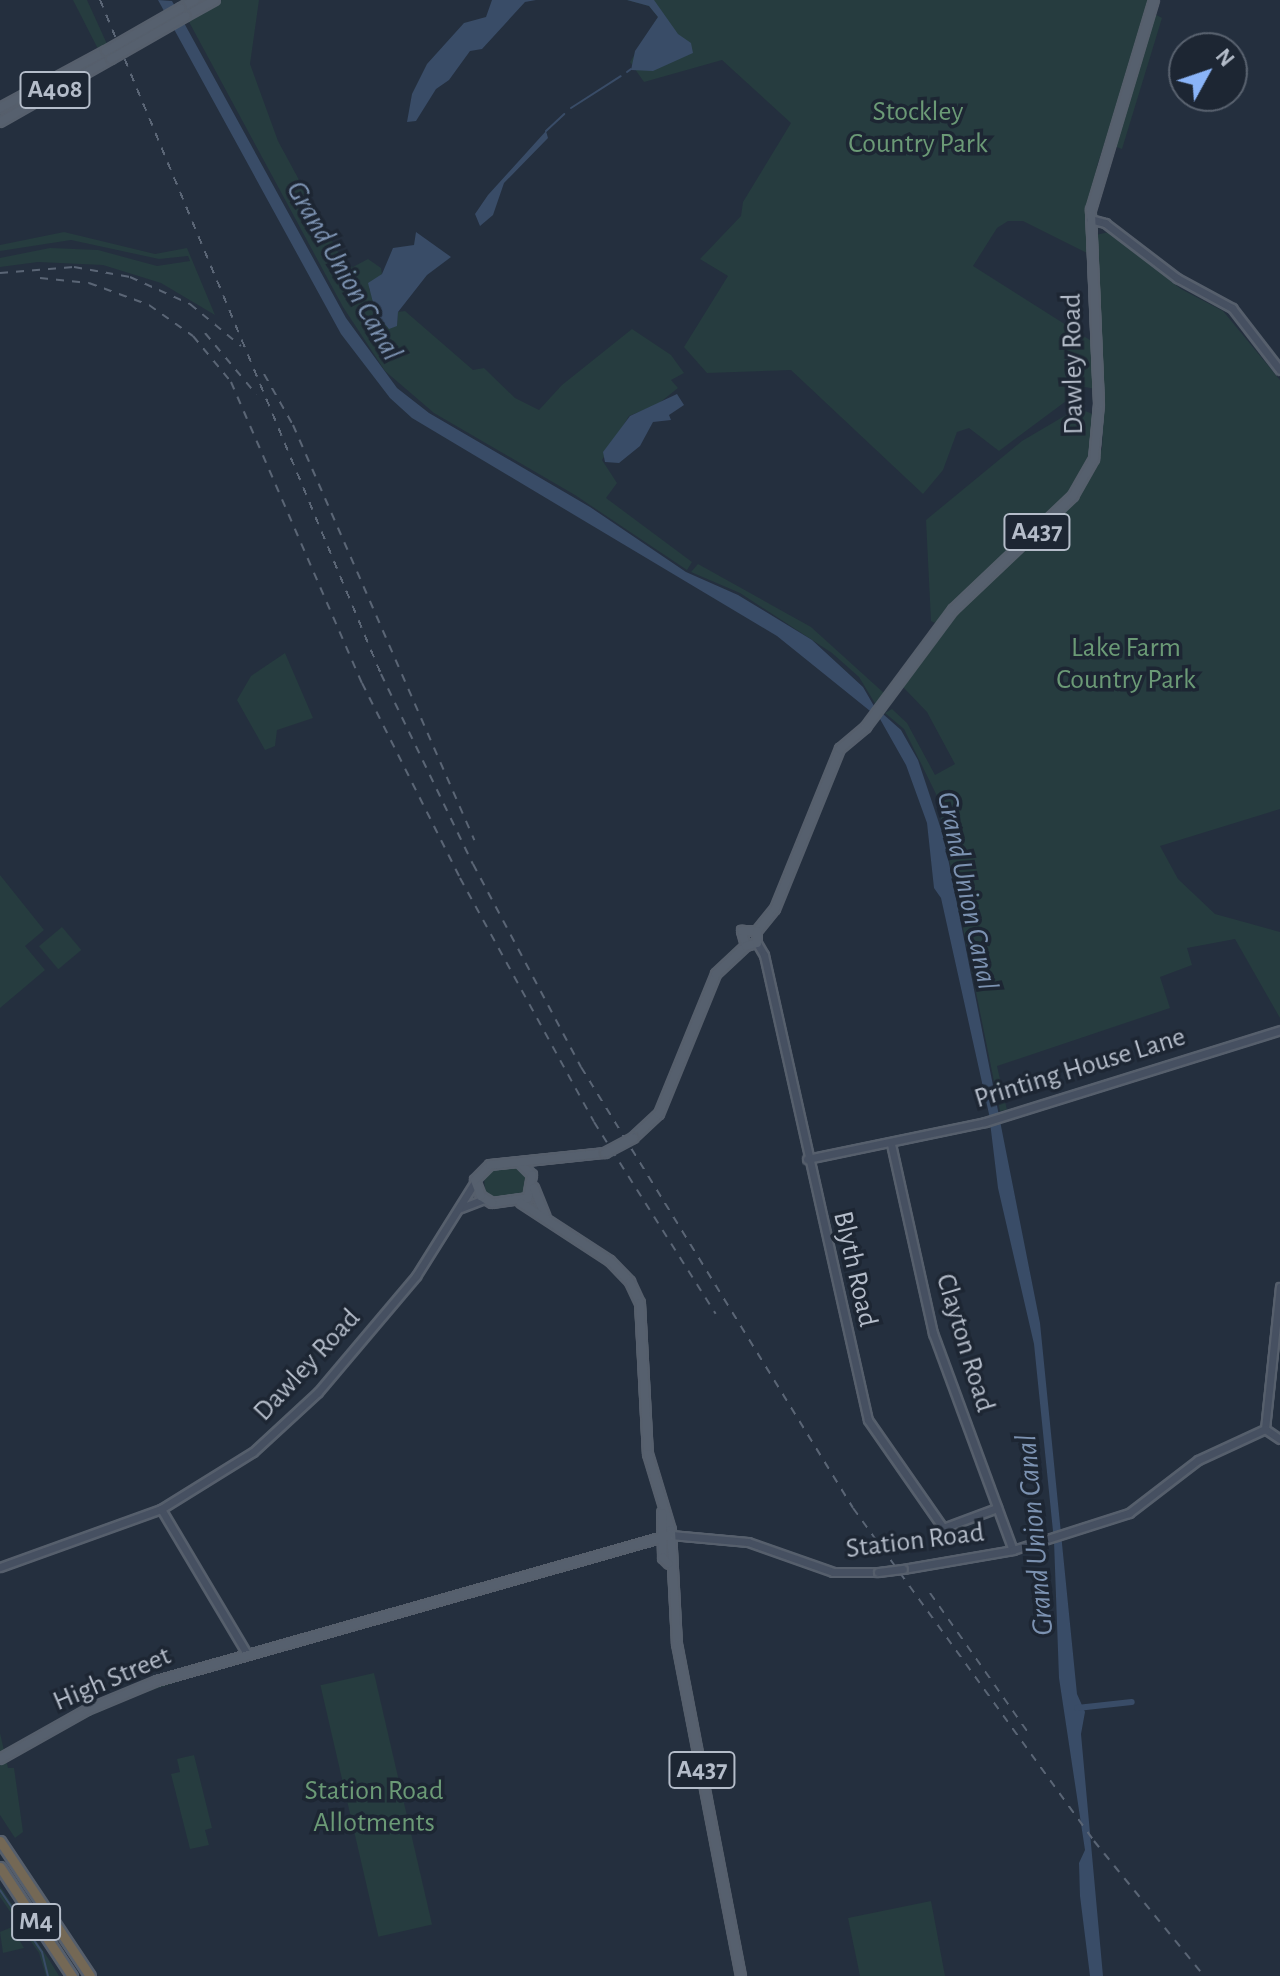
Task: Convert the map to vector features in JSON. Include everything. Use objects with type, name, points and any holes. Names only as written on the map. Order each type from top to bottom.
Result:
[{"type":"highway","name":"M4","points":[[0,1841],[90,1976]]},
{"type":"highway","name":"M4","points":[[0,1867],[72,1976]]},
{"type":"main road","name":"A408","points":[[184,12],[195,0]]},
{"type":"main road","name":"A408","points":[[0,122],[184,12],[215,0]]},
{"type":"main road","name":"A437","points":[[1090,219],[1154,0]]},
{"type":"main road","name":"A408","points":[[0,108],[109,55]]},
{"type":"main road","name":"Dawley Road","points":[[746,946],[742,931],[757,931],[775,909],[843,751],[873,719],[953,610],[1073,496],[1094,459],[1099,404],[1090,219]]},
{"type":"main road","points":[[757,931],[757,943]]},
{"type":"main road","name":"Dawley Road","points":[[475,1180],[490,1165],[605,1153],[633,1138],[659,1114],[716,974],[746,946],[757,943]]},
{"type":"main road","points":[[475,1180],[484,1199],[521,1203],[547,1160]]},
{"type":"main road","points":[[520,1163],[530,1170],[546,1217]]},
{"type":"main road","name":"A437","points":[[521,1203],[610,1261],[638,1297],[645,1338],[646,1442],[662,1513],[672,1539],[669,1564],[677,1644],[741,1976]]},
{"type":"main road","name":"A437","points":[[662,1513],[661,1541],[669,1564]]},
{"type":"main road","name":"Station Road","points":[[246,1652],[672,1539]]},
{"type":"main road","name":"High Street","points":[[0,1759],[57,1725],[126,1692],[246,1652]]},
{"type":"street","points":[[1090,219],[1105,223],[1177,278],[1232,308],[1280,370]]},
{"type":"street","name":"Blyth Road","points":[[757,943],[764,955],[807,1159],[868,1420],[943,1528],[997,1508]]},
{"type":"street","name":"Printing House Lane","points":[[807,1159],[891,1144],[1004,1117],[1280,1030]]},
{"type":"street","name":"Clayton Road","points":[[891,1144],[933,1333],[1013,1550]]},
{"type":"street","name":"Dawley Road","points":[[0,1567],[161,1509],[253,1452],[318,1392],[416,1276],[475,1180]]},
{"type":"street","name":"Dawley Road","points":[[453,1217],[468,1202],[484,1199]]},
{"type":"street","points":[[1280,1287],[1265,1429],[1280,1439]]},
{"type":"street","name":"Station Road","points":[[672,1539],[688,1536],[748,1542],[845,1574],[944,1565],[1013,1550],[1132,1512],[1198,1460],[1265,1429]]},
{"type":"street","points":[[161,1509],[246,1652]]},
{"type":"green space","points":[[73,0],[87,0],[107,44],[98,49]]},
{"type":"green space","points":[[222,0],[259,0],[250,64],[278,141],[345,265],[353,267],[368,259],[381,268],[382,274],[369,289],[397,326],[398,312],[405,311],[473,370],[484,368],[515,398],[539,410],[562,385],[632,329],[671,355],[684,373],[671,380],[678,388],[658,404],[629,416],[602,460],[617,483],[606,498],[692,562],[687,570],[575,495],[434,413],[385,371],[343,307],[188,20]]},
{"type":"green space","name":"Stockley Country Park","points":[[627,0],[1152,0],[1097,166],[1091,255],[1023,221],[1008,221],[997,228],[973,266],[1093,342],[1096,389],[1085,387],[999,451],[969,428],[957,432],[943,470],[923,494],[791,370],[707,373],[684,347],[728,276],[700,259],[741,216],[743,202],[791,123],[722,60],[644,82],[630,62],[658,17],[649,6]]},
{"type":"green space","points":[[1153,13],[1162,18],[1122,149],[1108,144]]},
{"type":"green space","points":[[64,232],[155,254],[187,248],[215,315],[161,283],[103,265],[38,262],[0,267],[0,258],[50,248],[98,250],[157,266],[190,261],[188,256],[159,259],[71,240],[0,251],[0,245]]},
{"type":"green space","name":"Lake Farm Country Park","points":[[1109,232],[1181,289],[1223,311],[1280,380],[1280,809],[1160,846],[1178,879],[1215,914],[1280,932],[1280,1018],[1235,939],[1187,948],[1192,965],[1160,977],[1170,1008],[997,1066],[1007,1110],[1000,1111],[936,794],[904,729],[885,713],[892,709],[907,723],[935,775],[955,764],[927,712],[903,687],[964,603],[1037,538],[1093,474],[1102,448],[1104,407],[1096,235]]},
{"type":"green space","points":[[1078,408],[1095,415],[1093,446],[1071,493],[935,623],[931,621],[926,520],[1022,441]]},
{"type":"green space","points":[[698,564],[811,627],[885,694],[876,705],[859,677],[832,653],[740,593],[691,572]]},
{"type":"green space","points":[[285,653],[313,718],[277,730],[275,746],[265,750],[237,700],[251,676]]},
{"type":"green space","points":[[0,875],[44,930],[25,946],[45,970],[0,1008]]},
{"type":"green space","points":[[62,927],[81,950],[58,969],[39,946]]},
{"type":"green space","points":[[518,1166],[530,1184],[527,1193],[493,1199],[485,1195],[484,1174],[492,1168]]},
{"type":"green space","points":[[231,1664],[132,1697],[60,1730],[143,1691]]},
{"type":"green space","name":"Station Road Allotments","points":[[374,1673],[432,1924],[378,1937],[320,1685]]},
{"type":"green space","points":[[0,1733],[8,1768],[14,1768],[23,1832],[15,1838],[0,1815]]},
{"type":"green space","points":[[194,1755],[212,1828],[205,1830],[209,1845],[190,1849],[171,1774],[180,1772],[177,1759]]},
{"type":"green space","points":[[0,1886],[59,1976],[46,1976],[39,1953],[0,1897]]},
{"type":"green space","points":[[931,1901],[945,1976],[860,1976],[848,1918]]},
{"type":"green space","points":[[12,1927],[24,1948],[3,1953],[0,1932]]},
{"type":"water","points":[[158,0],[172,1],[346,318],[397,388],[429,413],[590,507],[686,572],[738,595],[812,640],[863,687],[874,706],[901,730],[918,760],[944,838],[1040,1323],[1077,1694],[1085,1712],[1081,1734],[1103,1976],[1090,1976],[1080,1896],[1079,1863],[1085,1850],[1059,1678],[1054,1541],[1034,1344],[998,1188],[989,1114],[941,898],[934,888],[927,823],[906,765],[880,719],[777,636],[412,418],[390,398],[341,334]]},
{"type":"water","points":[[492,0],[536,0],[525,2],[482,49],[470,51],[449,80],[436,89],[416,121],[407,122],[412,94],[427,64],[464,23],[486,17]]},
{"type":"water","points":[[627,0],[654,0],[678,34],[691,43],[693,53],[653,71],[631,70],[635,51],[658,17],[649,6]]},
{"type":"water","points":[[546,131],[548,138],[504,183],[493,215],[480,226],[475,214],[488,195]]},
{"type":"water","points":[[416,232],[451,257],[427,275],[398,312],[397,326],[389,329],[376,314],[368,283],[382,274],[393,248],[414,245]]},
{"type":"water","points":[[677,394],[684,405],[669,415],[671,420],[653,422],[640,446],[619,463],[605,462],[603,452],[630,416]]},
{"type":"waterway","points":[[627,72],[631,69]]},
{"type":"waterway","points":[[571,108],[621,76]]},
{"type":"waterway","points":[[546,131],[564,114]]},
{"type":"waterway","points":[[1077,1708],[1132,1702]]},
{"type":"waterway","points":[[0,1890],[42,1952],[48,1976]]},
{"type":"railway","points":[[100,0],[381,674],[473,864],[581,1067],[853,1508],[1094,1841],[1204,1976]]},
{"type":"railway","points":[[0,273],[74,267],[130,277],[190,304],[241,346]]},
{"type":"railway","points":[[40,278],[89,283],[149,305],[193,336],[231,382],[362,683],[460,878],[594,1122],[716,1314]]},
{"type":"railway","points":[[205,333],[256,394]]},
{"type":"railway","points":[[264,374],[293,425],[474,840]]},
{"type":"railway","points":[[930,1593],[1027,1731]]},
{"type":"water label","name":"Grand Union Canal","points":[[344,271]]},
{"type":"water label","name":"Grand Union Canal","points":[[967,891]]},
{"type":"water label","name":"Grand Union Canal","points":[[1035,1535]]}]
